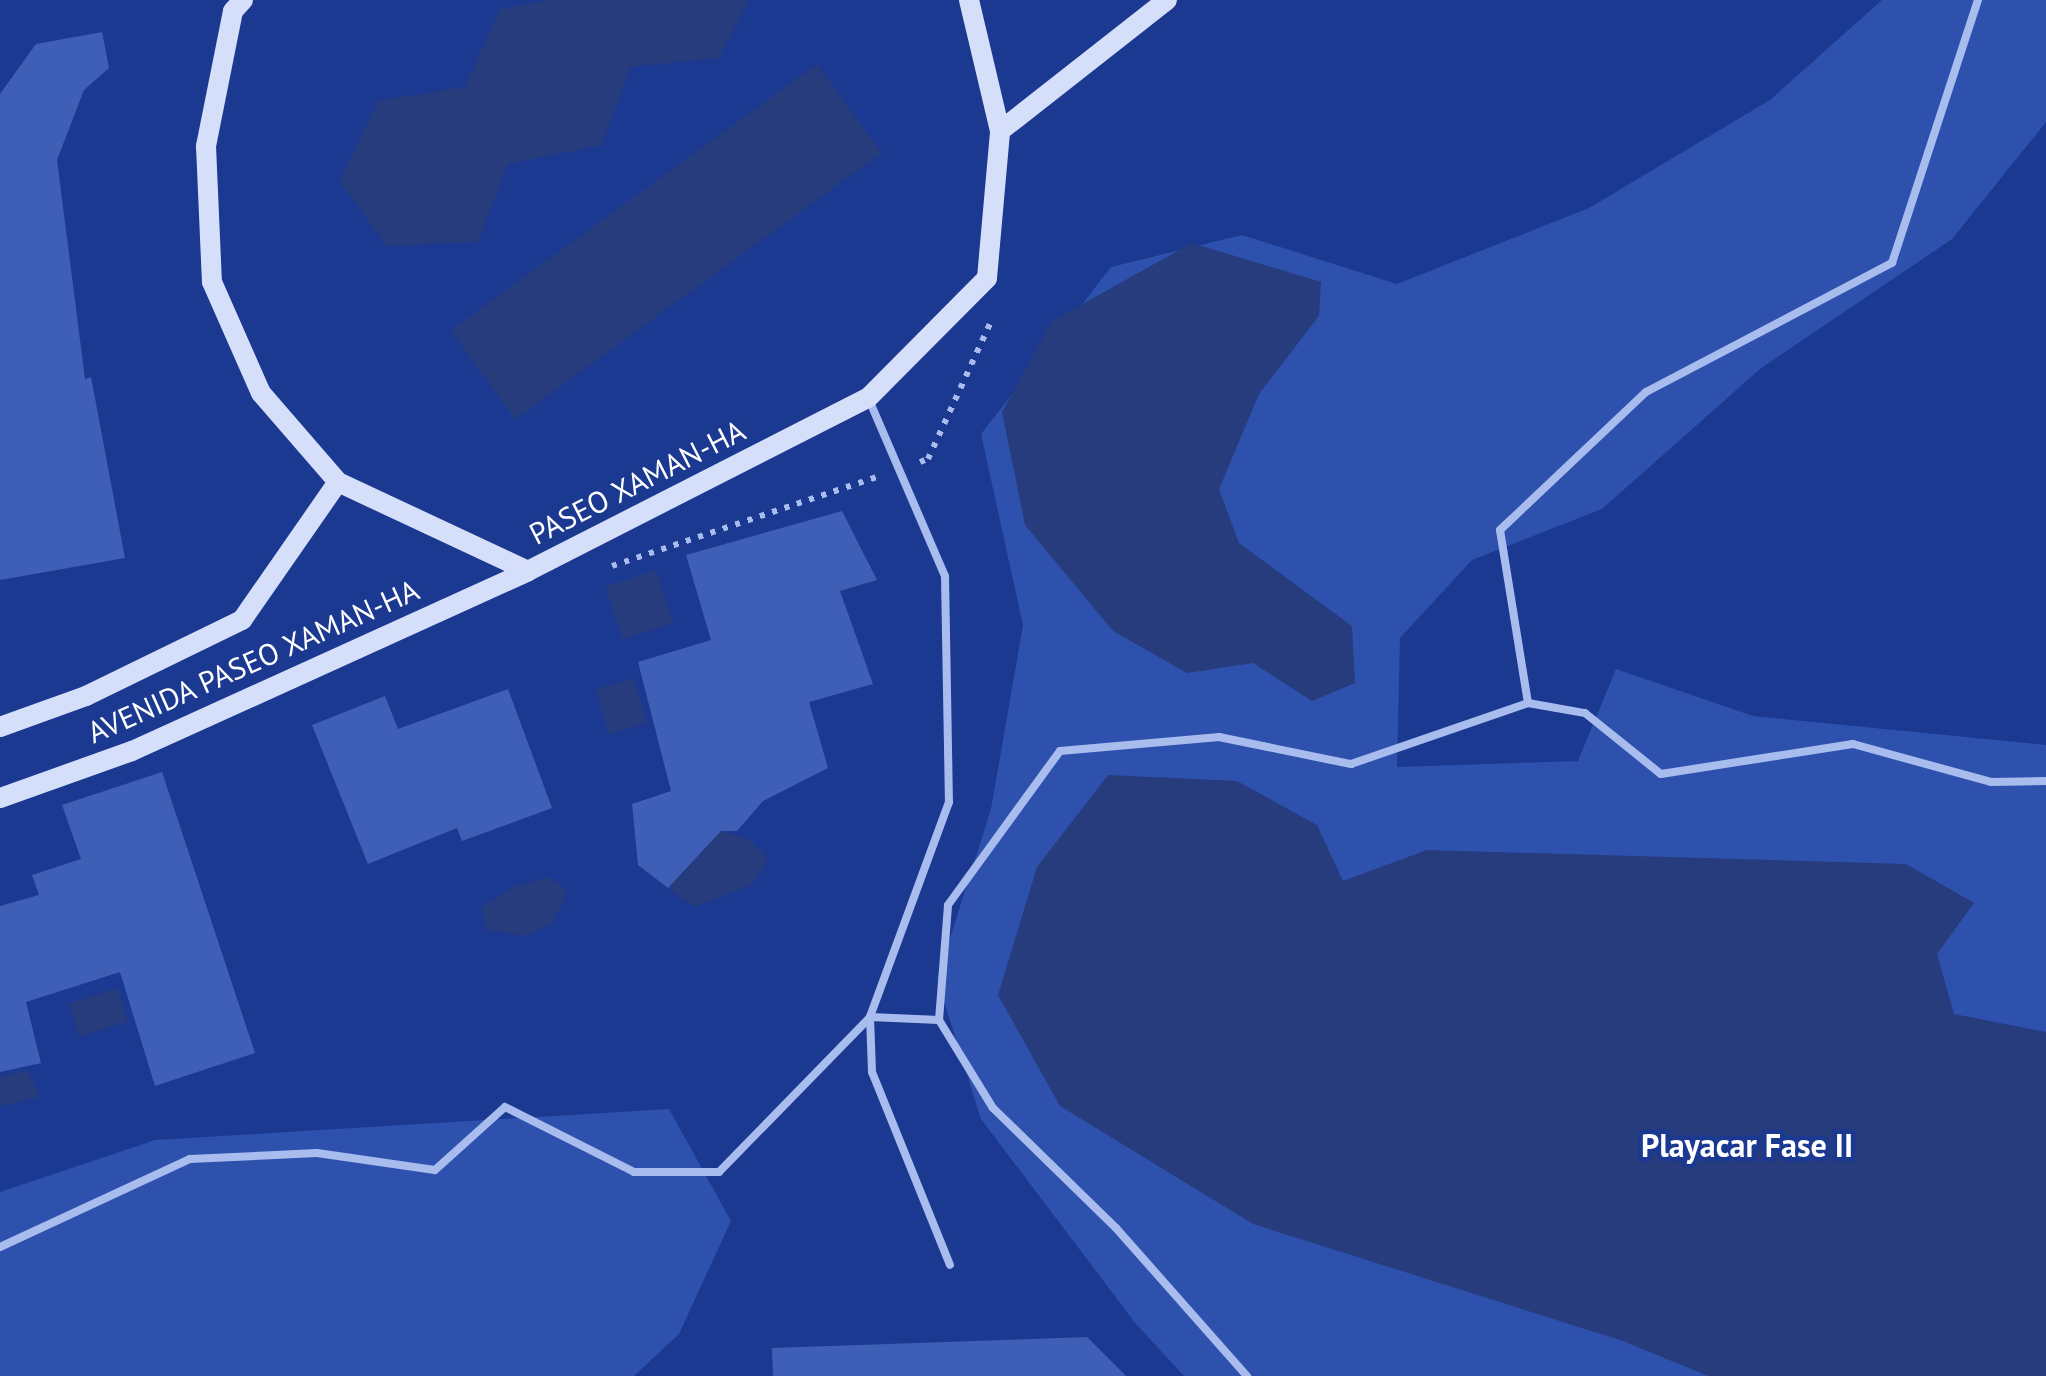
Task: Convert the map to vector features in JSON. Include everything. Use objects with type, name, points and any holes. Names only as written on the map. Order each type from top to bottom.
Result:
[{"type":"main road","name":"PASEO XAMAN-HA","points":[[237,4],[206,146],[212,282],[262,393],[338,482],[528,571],[868,398],[988,278],[1000,131],[968,0]]},
{"type":"main road","points":[[1000,131],[1168,0]]},
{"type":"main road","name":"AVENIDA PASEO XAMAN-HA","points":[[0,726],[86,696],[242,620],[338,482]]},
{"type":"main road","name":"AVENIDA PASEO XAMAN-HA","points":[[0,798],[132,751],[528,571]]},
{"type":"lane","points":[[1528,703],[1500,530],[1646,392],[1892,263],[1978,0]]},
{"type":"lane","points":[[868,398],[944,576],[949,802],[870,1017],[872,1072],[950,1265]]},
{"type":"lane","points":[[1247,1376],[1116,1228],[993,1108],[939,1020],[948,905],[1060,751],[1219,738],[1351,764],[1528,703],[1585,713],[1661,774],[1853,744],[1991,782],[2046,781]]},
{"type":"lane","points":[[0,1247],[190,1159],[317,1152],[436,1170],[504,1107],[634,1172],[719,1172],[870,1017],[939,1020]]},
{"type":"shaded area","points":[[549,0],[749,0],[719,58],[630,67],[602,145],[508,164],[478,242],[387,246],[339,181],[378,101],[465,87],[500,9]]},
{"type":"shaded area","points":[[1882,0],[2046,0],[2046,122],[1952,239],[1760,369],[1602,509],[1472,560],[1400,638],[1397,767],[1578,761],[1616,669],[1753,716],[2046,745],[2046,1376],[1184,1376],[1136,1324],[981,1119],[937,979],[991,809],[1023,625],[981,434],[1111,267],[1242,235],[1397,284],[1589,208],[1770,100]]},
{"type":"shaded area","points":[[817,64],[882,153],[515,419],[451,330]]},
{"type":"shaded area","points":[[1192,243],[1321,282],[1319,316],[1259,394],[1219,489],[1239,543],[1352,626],[1355,683],[1312,701],[1253,663],[1187,673],[1113,631],[1025,525],[1002,412],[1052,321]]},
{"type":"shaded area","points":[[656,570],[673,623],[623,640],[606,586]]},
{"type":"shaded area","points":[[634,678],[647,723],[609,734],[596,689]]},
{"type":"shaded area","points":[[1108,775],[1237,781],[1317,825],[1343,881],[1427,850],[1906,864],[1974,903],[1937,954],[1954,1014],[2046,1032],[2046,1376],[1708,1376],[1623,1341],[1253,1224],[1060,1106],[998,995],[1037,867]]},
{"type":"shaded area","points":[[721,831],[749,839],[768,858],[752,885],[694,907],[668,888]]},
{"type":"shaded area","points":[[550,877],[567,891],[553,923],[526,936],[487,930],[481,908],[515,886]]},
{"type":"shaded area","points":[[117,988],[128,1021],[79,1037],[68,1004]]},
{"type":"shaded area","points":[[27,1070],[41,1097],[0,1106],[0,1077]]},
{"type":"shaded area","points":[[669,1109],[731,1221],[679,1334],[634,1376],[0,1376],[0,1192],[155,1140]]},
{"type":"building","points":[[102,32],[109,68],[84,90],[57,160],[85,379],[91,377],[125,558],[0,580],[0,94],[36,44]]},
{"type":"building","points":[[842,511],[877,580],[840,591],[873,684],[809,702],[828,768],[763,801],[737,831],[721,831],[668,888],[638,865],[632,804],[671,791],[638,662],[711,640],[686,555]]},
{"type":"building","points":[[508,689],[552,808],[462,841],[457,828],[368,864],[312,725],[385,696],[398,729]]},
{"type":"building","points":[[162,772],[255,1053],[155,1086],[120,972],[26,1002],[41,1063],[0,1072],[0,906],[39,895],[32,875],[81,859],[62,805]]},
{"type":"building","points":[[1087,1337],[1126,1376],[773,1376],[772,1348]]},
{"type":"district","name":"Playacar Fase II","points":[[1747,1145]]}]
